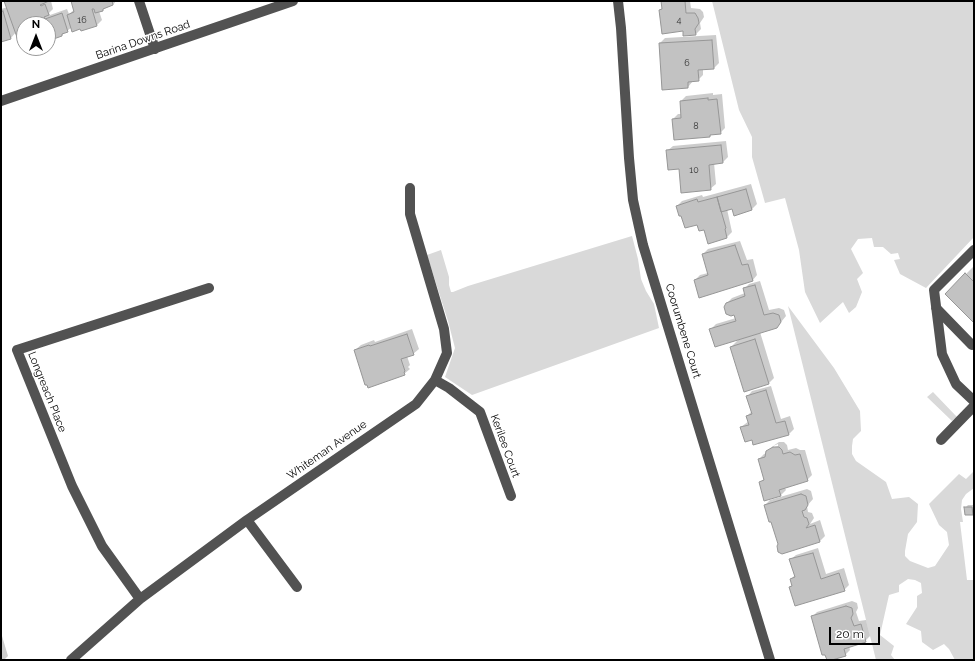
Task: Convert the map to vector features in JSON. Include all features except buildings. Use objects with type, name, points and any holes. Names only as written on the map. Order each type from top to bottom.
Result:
[{"type":"street","points":[[139,1],[155,49]]},
{"type":"street","name":"Barina Downs Road","points":[[1,101],[293,1]]},
{"type":"street","name":"Coorumbene Court","points":[[618,1],[633,200],[642,237],[770,660]]},
{"type":"street","name":"Whiteman Avenue","points":[[77,658],[140,599],[247,520],[416,404],[435,380],[447,353],[444,329],[410,214],[410,188]]},
{"type":"street","points":[[974,250],[934,290],[942,354],[956,384],[974,401]]},
{"type":"street","name":"Longreach Place","points":[[140,599],[102,546],[72,486],[17,350],[209,288]]},
{"type":"street","points":[[936,308],[972,345]]},
{"type":"street","name":"Kerilee Court","points":[[435,380],[449,388],[480,412],[511,496]]},
{"type":"street","points":[[941,440],[974,406]]},
{"type":"street","points":[[247,520],[297,587]]},
{"type":"shaded area","points":[[712,1],[974,1],[974,237],[926,288],[900,274],[894,260],[900,259],[898,253],[891,254],[883,247],[874,247],[872,238],[858,239],[851,249],[863,273],[857,279],[862,292],[856,307],[849,313],[843,302],[820,323],[805,292],[799,250],[785,198],[765,203],[752,157],[752,137],[739,110]]},
{"type":"shaded area","points":[[632,236],[641,279],[654,304],[659,328],[472,395],[445,377],[455,348],[427,255],[441,250],[449,277],[451,292],[453,292],[468,286]]},
{"type":"shaded area","points":[[788,306],[834,368],[860,411],[861,431],[853,439],[852,446],[852,454],[856,461],[886,482],[892,499],[909,497],[918,504],[917,522],[908,534],[905,551],[905,556],[910,561],[928,568],[935,566],[949,545],[947,532],[939,525],[929,504],[959,474],[966,479],[974,471],[974,488],[966,494],[962,500],[961,509],[963,522],[960,522],[967,580],[974,580],[974,660],[955,660],[949,649],[944,644],[933,650],[922,642],[921,631],[906,624],[917,607],[917,596],[922,593],[921,583],[908,579],[899,585],[899,592],[889,595],[880,635],[894,646],[891,655],[895,660],[876,660]]},
{"type":"shaded area","points":[[933,392],[957,417],[952,421],[927,397]]}]
